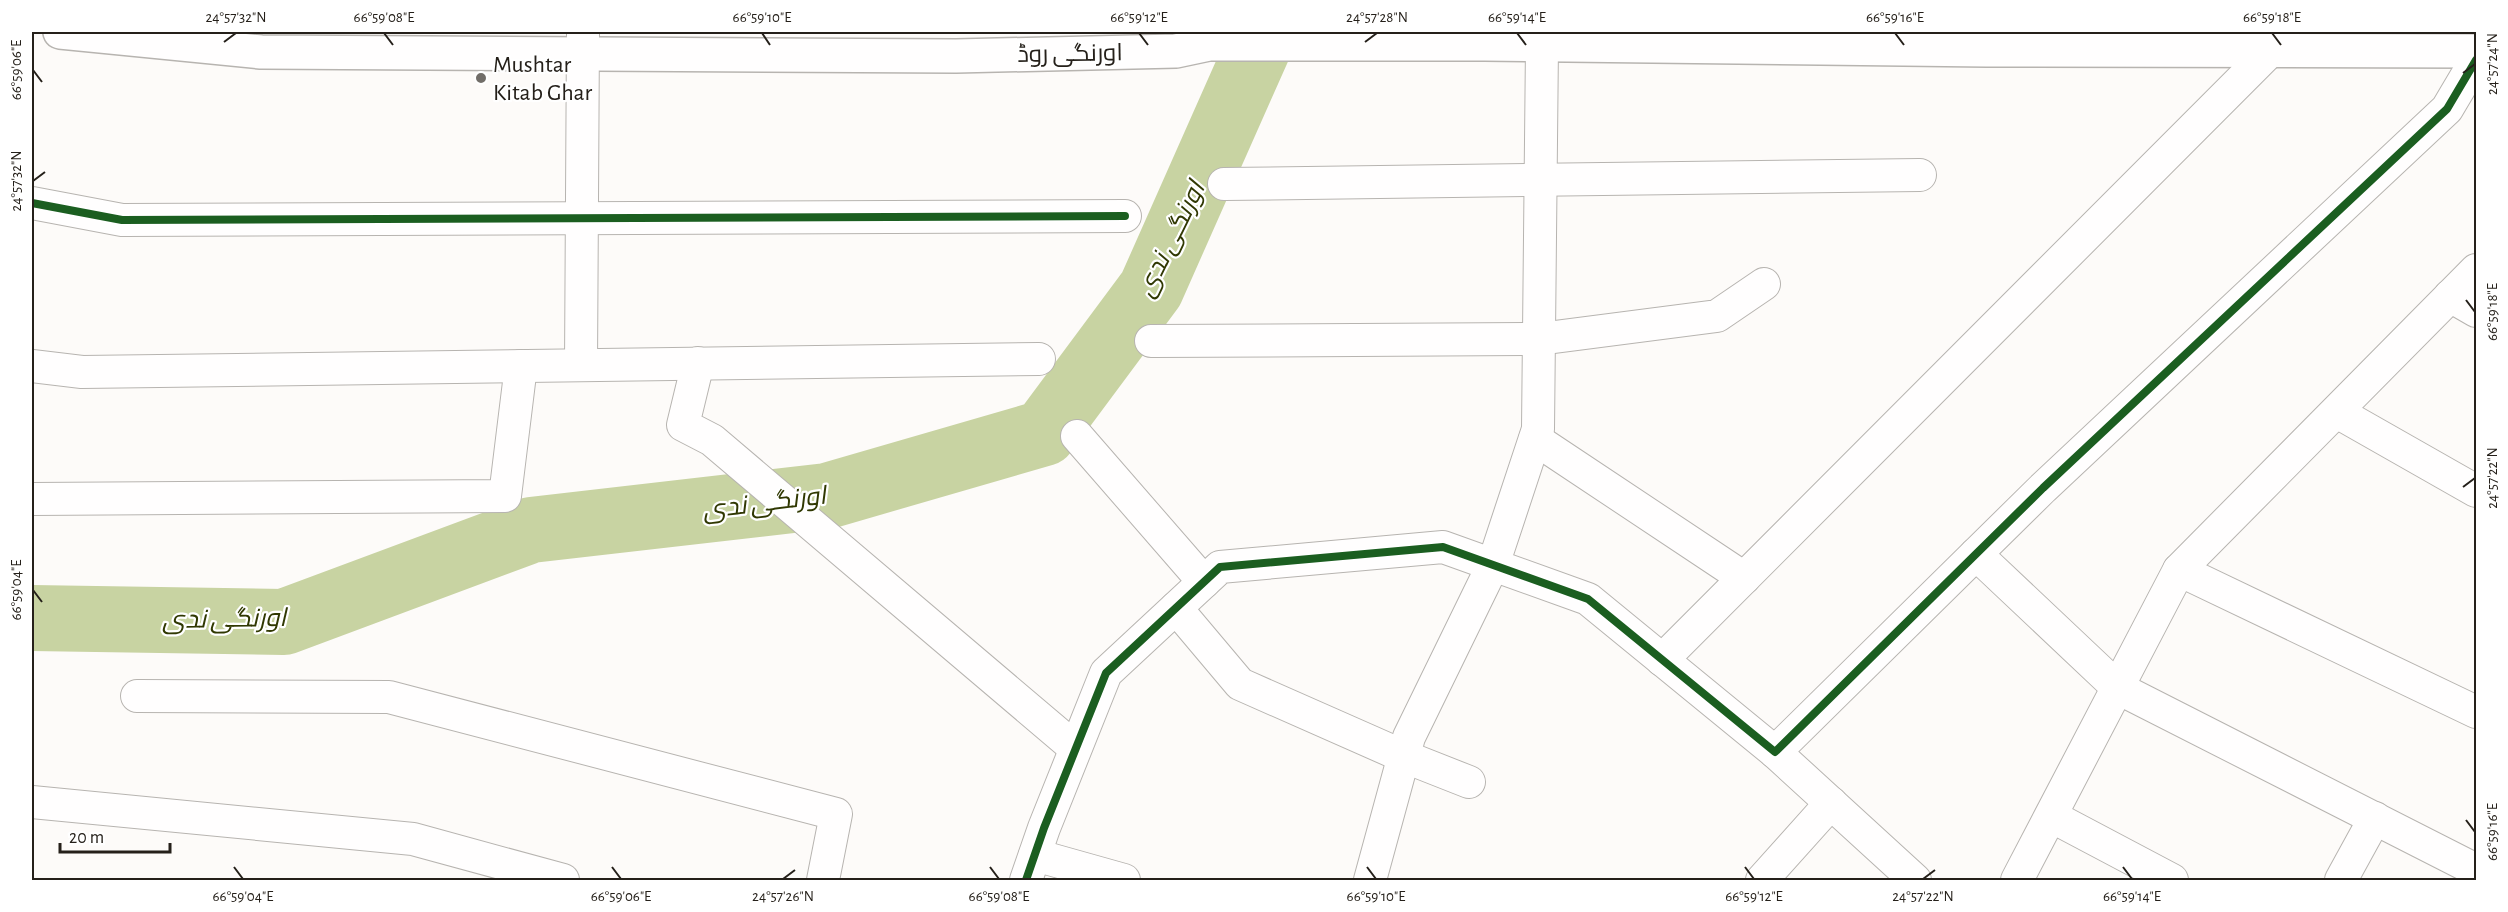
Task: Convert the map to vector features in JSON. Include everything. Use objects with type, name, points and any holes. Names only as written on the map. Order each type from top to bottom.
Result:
[{"type":"main road","name":"اورنگی روڈ","points":[[60,32],[261,52],[583,42],[956,56],[1176,41],[1209,44],[1319,45],[2476,51]]},
{"type":"street","points":[[581,365],[583,42]]},
{"type":"street","points":[[1370,880],[1409,738],[1492,565],[1538,429],[1542,45]]},
{"type":"street","points":[[1662,660],[2270,51]]},
{"type":"street","points":[[1775,752],[2043,488],[2447,109],[2476,60]]},
{"type":"street","points":[[1224,184],[1540,182],[1920,175]]},
{"type":"street","points":[[32,203],[122,220],[1125,216]]},
{"type":"street","points":[[2017,880],[2180,570],[2337,412],[2463,303],[2476,270]]},
{"type":"street","points":[[1151,341],[1539,339],[1717,316],[1764,284]]},
{"type":"street","points":[[32,366],[82,372],[1039,359]]},
{"type":"street","points":[[698,363],[683,425],[712,440],[1075,748]]},
{"type":"street","points":[[32,500],[505,496],[520,366]]},
{"type":"street","points":[[2337,412],[2476,491]]},
{"type":"street","points":[[1077,436],[1203,582]]},
{"type":"street","points":[[1535,439],[1744,578]]},
{"type":"street","points":[[1124,880],[1030,868],[1106,673],[1220,567],[1443,547],[1588,599],[1775,752],[1915,880]]},
{"type":"street","points":[[1976,554],[2118,688],[2476,870]]},
{"type":"street","points":[[2180,570],[2476,712]]},
{"type":"street","points":[[1176,608],[1240,684],[1403,756],[1469,782]]},
{"type":"street","points":[[137,696],[389,697],[836,814],[823,880]]},
{"type":"street","points":[[32,802],[413,839],[563,880]]},
{"type":"street","points":[[1762,880],[1831,803]]},
{"type":"street","points":[[2051,816],[2172,880]]},
{"type":"street","points":[[2342,880],[2375,818]]},
{"type":"waterway","name":"اورنگی ندی","points":[[32,618],[284,622],[531,530],[827,496],[1044,433],[1151,289],[1265,32]]},
{"type":"cycle path","points":[[1026,880],[1044,828],[1106,673],[1220,567],[1443,547],[1588,599],[1775,752],[2043,488],[2447,109],[2476,60]]},
{"type":"cycle path","points":[[32,203],[122,220],[1125,216]]},
{"type":"place","name":"Mushtar Kitab Ghar","points":[[481,78]]}]
